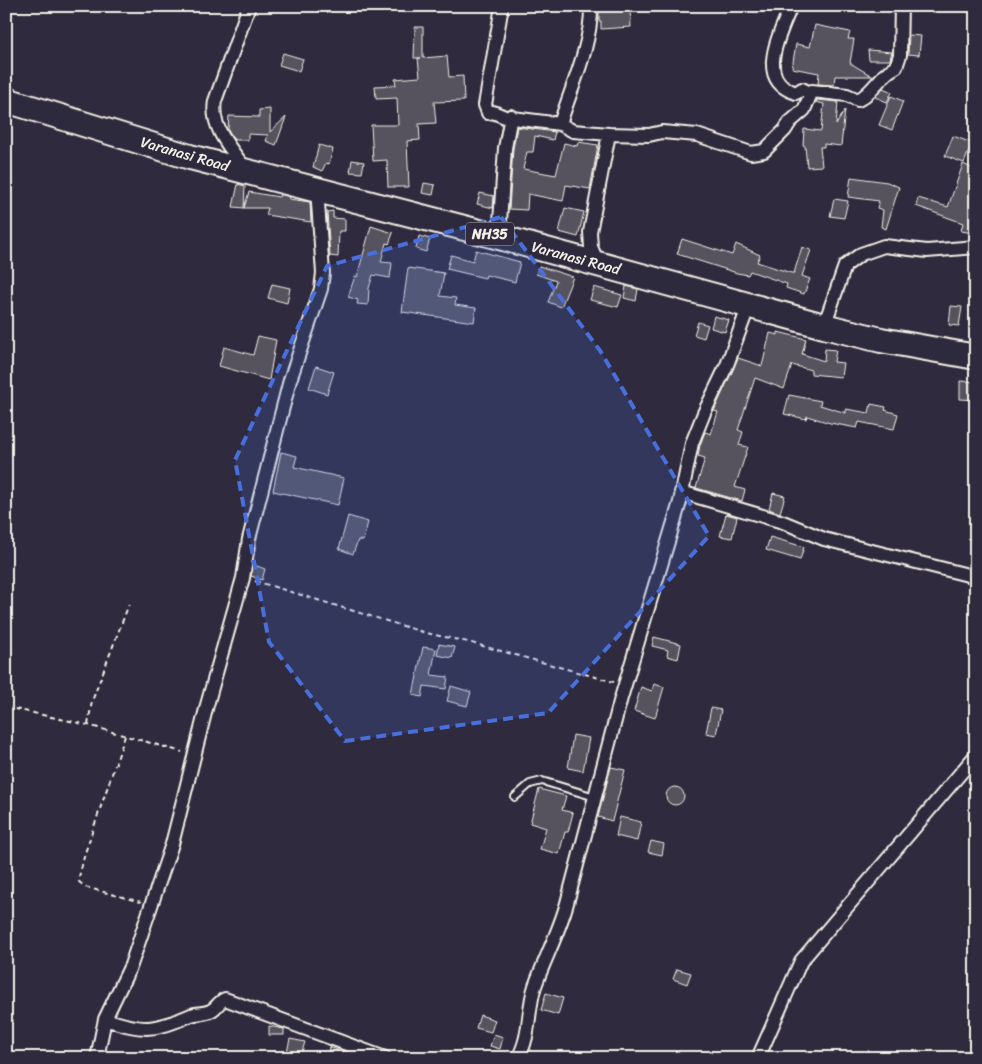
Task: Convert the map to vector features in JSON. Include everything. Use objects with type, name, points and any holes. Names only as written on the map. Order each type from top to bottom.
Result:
[{"type":"highway","name":"Varanasi Road","points":[[6,100],[249,173],[499,237],[824,326],[881,340],[976,357]]},
{"type":"street","points":[[249,6],[220,88],[214,115],[218,129],[249,173]]},
{"type":"street","points":[[502,6],[485,105],[488,113],[492,112],[498,115],[560,124],[573,131],[649,135],[662,132],[697,135],[742,151],[757,152],[768,147],[785,130],[790,122],[804,110],[812,91]]},
{"type":"street","points":[[560,124],[589,34],[591,6]]},
{"type":"street","points":[[791,6],[774,53],[772,68],[778,81],[790,91],[796,93],[802,89],[808,92],[847,95],[858,100],[864,97],[886,74],[896,67],[900,55],[901,6]]},
{"type":"street","points":[[499,237],[505,148],[511,116]]},
{"type":"street","points":[[599,265],[591,247],[590,232],[609,134]]},
{"type":"street","points":[[97,1058],[105,1019],[131,965],[172,844],[243,578],[249,539],[290,380],[322,282],[317,189]]},
{"type":"street","points":[[824,326],[845,266],[861,254],[884,246],[928,251],[976,247]]},
{"type":"street","points":[[518,1058],[527,1032],[535,986],[562,919],[625,685],[698,428],[727,365],[749,305]]},
{"type":"street","points":[[681,492],[783,522],[824,539],[976,577]]},
{"type":"street","points":[[758,1058],[801,961],[976,755]]},
{"type":"street","points":[[105,1019],[133,1028],[146,1029],[172,1024],[196,1014],[208,1012],[225,999],[385,1058]]},
{"type":"lane","points":[[515,797],[530,784],[542,781],[595,797]]},
{"type":"path","points":[[243,578],[426,633],[468,642],[625,685]]},
{"type":"path","points":[[88,725],[92,701],[129,604]]},
{"type":"path","points":[[6,707],[88,725],[194,756]]},
{"type":"path","points":[[125,736],[85,853],[78,881],[85,887],[152,905]]},
{"type":"highlighted area","points":[[501,217],[601,352],[709,536],[548,713],[345,741],[269,642],[235,460],[327,266]]},
{"type":"building","points":[[599,7],[630,9],[631,27],[601,29]]},
{"type":"building","points":[[815,25],[850,32],[848,39],[854,39],[850,63],[872,76],[835,76],[834,85],[818,84],[819,73],[792,68],[796,44],[810,47]]},
{"type":"building","points":[[415,27],[423,27],[423,58],[447,56],[449,77],[463,76],[464,101],[434,102],[436,123],[419,124],[420,140],[407,141],[409,187],[388,187],[387,160],[373,161],[371,125],[398,125],[397,98],[376,99],[375,86],[396,85],[395,79],[420,77],[418,58],[414,58]]},
{"type":"building","points":[[909,35],[921,36],[919,55],[908,54]]},
{"type":"building","points":[[868,50],[892,52],[890,60],[869,60]]},
{"type":"building","points":[[283,53],[303,59],[299,71],[279,65]]},
{"type":"building","points":[[883,88],[892,92],[887,102],[875,97]]},
{"type":"building","points":[[891,96],[903,101],[892,130],[879,125]]},
{"type":"building","points":[[817,100],[838,102],[836,125],[845,110],[841,146],[824,144],[824,147],[820,147],[822,166],[807,167],[805,146],[803,145],[804,129],[821,131],[824,104],[816,102]]},
{"type":"building","points":[[270,109],[270,132],[286,117],[276,145],[266,141],[268,135],[248,134],[248,140],[234,140],[228,129],[229,116],[259,117],[259,110]]},
{"type":"building","points":[[517,127],[555,132],[553,140],[535,136],[533,152],[527,152],[523,169],[556,175],[564,143],[577,146],[578,142],[598,145],[590,189],[566,185],[563,201],[528,194],[527,210],[509,209],[513,149]]},
{"type":"building","points":[[953,136],[972,143],[964,163],[945,156]]},
{"type":"building","points":[[319,145],[333,149],[329,164],[326,163],[322,171],[313,167]]},
{"type":"building","points":[[352,160],[364,162],[362,173],[350,172]]},
{"type":"building","points":[[963,164],[976,170],[976,221],[973,233],[961,231],[963,223],[916,206],[918,198],[948,207]]},
{"type":"building","points":[[851,177],[887,182],[899,187],[886,229],[881,227],[883,210],[877,208],[879,201],[848,197]]},
{"type":"building","points":[[424,183],[435,185],[433,195],[422,193]]},
{"type":"building","points":[[238,184],[245,186],[244,208],[233,207]]},
{"type":"building","points":[[249,192],[279,197],[280,194],[290,197],[289,199],[310,202],[311,222],[266,215],[268,208],[244,208]]},
{"type":"building","points":[[480,193],[494,196],[493,208],[477,204]]},
{"type":"building","points":[[834,199],[848,201],[844,218],[830,216]]},
{"type":"building","points":[[565,208],[584,212],[578,237],[559,232]]},
{"type":"building","points":[[333,211],[333,218],[345,219],[345,231],[339,231],[338,257],[330,256],[327,212]]},
{"type":"building","points":[[371,226],[393,233],[389,244],[386,243],[381,262],[392,263],[390,278],[373,275],[369,288],[368,305],[357,304],[358,300],[348,297],[355,276],[357,277]]},
{"type":"building","points":[[419,236],[430,239],[426,252],[416,249]]},
{"type":"building","points":[[682,239],[732,255],[736,244],[760,255],[757,262],[791,273],[794,273],[802,247],[811,250],[802,276],[810,279],[804,294],[786,288],[787,284],[750,271],[748,275],[737,273],[677,254]]},
{"type":"building","points":[[476,250],[520,262],[515,282],[486,275],[485,278],[447,269],[451,255],[473,261]]},
{"type":"building","points":[[539,266],[573,277],[561,307],[548,302],[556,281],[536,274]]},
{"type":"building","points":[[408,268],[444,273],[440,296],[456,298],[455,305],[476,308],[474,322],[402,312]]},
{"type":"building","points":[[272,284],[290,288],[287,303],[268,298]]},
{"type":"building","points":[[626,286],[638,289],[636,301],[624,298]]},
{"type":"building","points":[[594,287],[622,295],[618,307],[590,300]]},
{"type":"building","points":[[951,306],[962,307],[959,326],[949,325]]},
{"type":"building","points":[[714,316],[729,320],[725,332],[711,328]]},
{"type":"building","points":[[698,322],[708,325],[704,338],[694,335]]},
{"type":"building","points":[[778,332],[806,339],[802,354],[824,361],[825,349],[836,350],[834,362],[843,363],[841,377],[811,374],[811,370],[792,365],[784,389],[755,378],[738,430],[743,432],[739,445],[748,447],[735,487],[745,490],[742,501],[696,488],[705,458],[698,456],[700,445],[705,432],[711,434],[718,412],[714,411],[738,358],[762,366],[770,333],[778,335]]},
{"type":"building","points":[[258,336],[276,340],[269,380],[219,366],[224,347],[253,355]]},
{"type":"building","points":[[316,366],[334,372],[327,394],[309,388]]},
{"type":"building","points":[[960,381],[976,382],[976,400],[960,399]]},
{"type":"building","points":[[789,395],[821,401],[820,405],[846,413],[846,409],[869,413],[871,404],[886,407],[885,410],[898,414],[894,429],[859,422],[857,428],[807,416],[806,419],[784,414]]},
{"type":"building","points":[[281,452],[297,456],[294,467],[344,478],[338,505],[273,491]]},
{"type":"building","points":[[773,493],[785,496],[780,513],[769,509]]},
{"type":"building","points":[[726,514],[737,517],[732,538],[720,536]]},
{"type":"building","points":[[348,516],[368,522],[363,541],[358,540],[353,554],[339,549]]},
{"type":"building","points":[[770,537],[804,547],[800,560],[766,550]]},
{"type":"building","points":[[254,565],[265,569],[262,580],[251,576]]},
{"type":"building","points":[[654,637],[681,644],[678,659],[667,656],[668,650],[652,646]]},
{"type":"building","points":[[439,644],[455,647],[452,658],[437,655]]},
{"type":"building","points":[[423,647],[436,649],[431,675],[448,677],[446,689],[424,686],[422,697],[413,695]]},
{"type":"building","points":[[654,684],[664,687],[655,718],[634,711],[641,687],[652,691]]},
{"type":"building","points":[[451,686],[471,692],[467,706],[447,701]]},
{"type":"building","points":[[711,708],[721,710],[716,735],[706,733]]},
{"type":"building","points":[[573,735],[589,738],[583,771],[568,768]]},
{"type":"building","points":[[611,767],[625,770],[612,821],[598,817]]},
{"type":"building","points":[[675,787],[681,790],[684,796],[681,802],[675,805],[669,802],[666,796],[669,790]]},
{"type":"building","points":[[539,789],[566,796],[562,810],[573,813],[559,854],[540,849],[546,828],[530,823]]},
{"type":"building","points":[[620,817],[641,822],[637,841],[616,836]]},
{"type":"building","points":[[651,841],[664,844],[662,855],[648,852]]},
{"type":"building","points":[[677,969],[691,973],[687,984],[673,979]]},
{"type":"building","points":[[546,993],[563,998],[558,1015],[541,1010]]},
{"type":"building","points":[[480,1015],[495,1020],[491,1032],[476,1028]]},
{"type":"building","points":[[269,1026],[284,1029],[284,1035],[269,1035]]},
{"type":"building","points":[[494,1034],[503,1037],[500,1049],[490,1046]]},
{"type":"building","points":[[290,1039],[305,1042],[301,1055],[287,1052]]},
{"type":"building","points":[[329,1047],[357,1056],[357,1058],[327,1058]]}]
